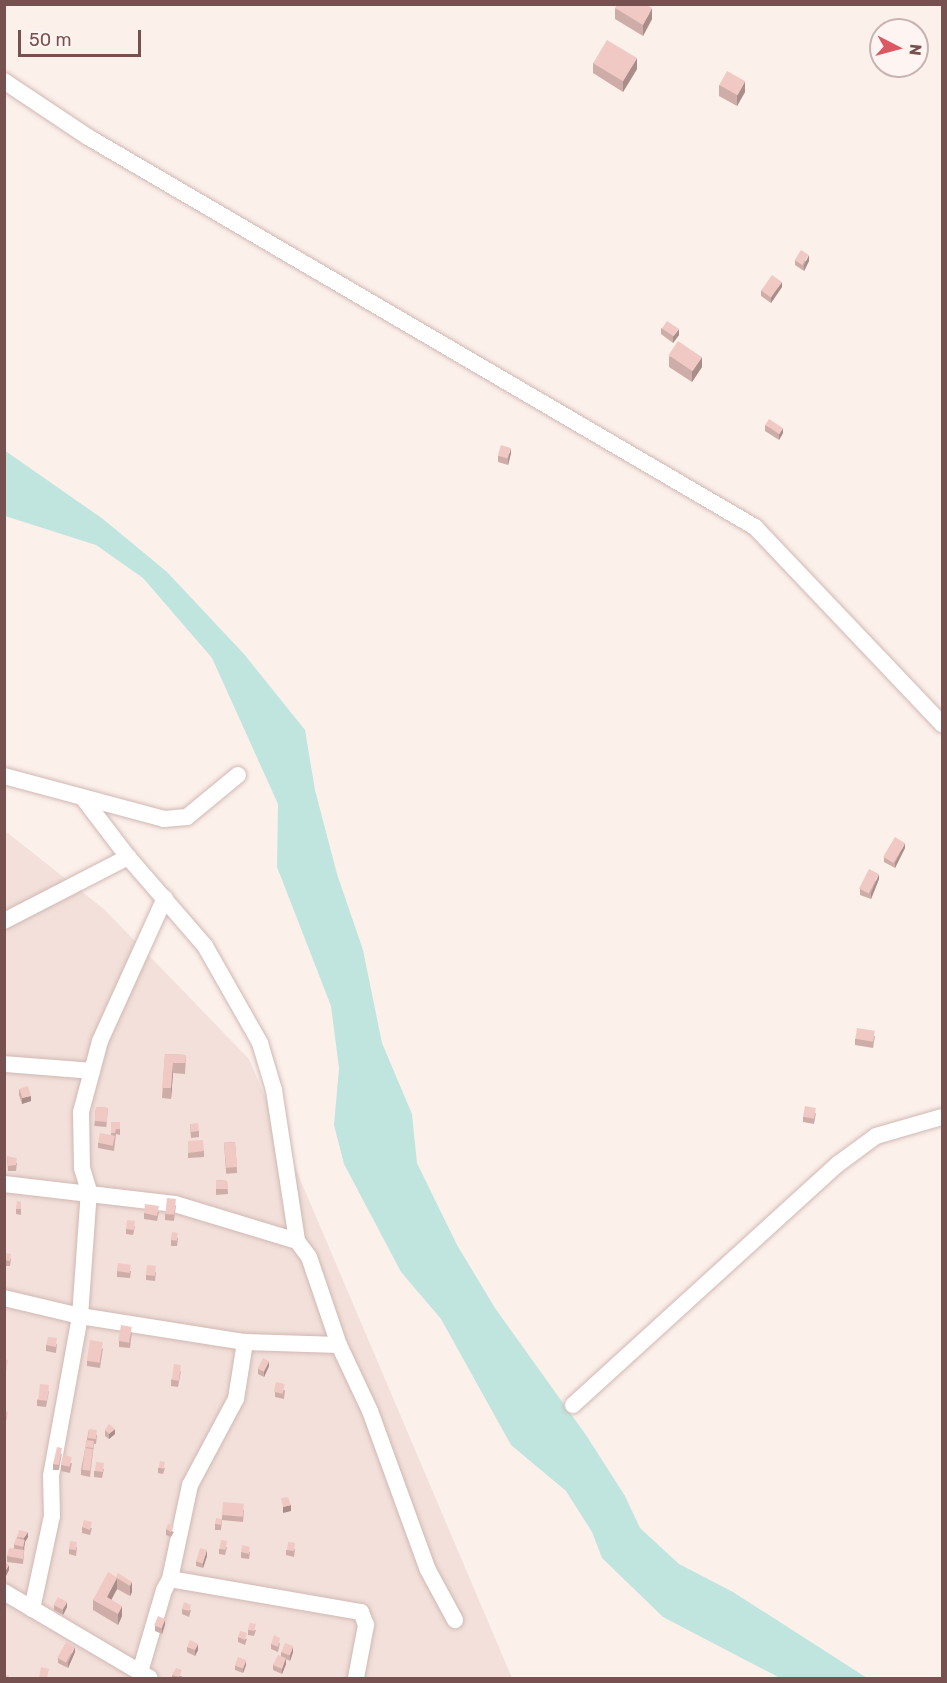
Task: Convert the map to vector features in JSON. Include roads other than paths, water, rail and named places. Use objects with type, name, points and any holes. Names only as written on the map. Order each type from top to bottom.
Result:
[{"type":"street","points":[[4,81],[88,138],[755,528],[942,724]]},
{"type":"street","points":[[4,776],[147,817],[188,817],[238,776]]},
{"type":"street","points":[[83,798],[128,857],[165,897],[205,946],[260,1043],[274,1090],[297,1241],[309,1257],[339,1345],[370,1411],[428,1570],[455,1620]]},
{"type":"street","points":[[4,921],[128,857]]},
{"type":"street","points":[[32,1608],[52,1516],[51,1476],[80,1316],[89,1191],[82,1168],[81,1112],[100,1041],[165,897]]},
{"type":"street","points":[[4,1064],[92,1071]]},
{"type":"street","points":[[573,1405],[838,1164],[876,1136],[942,1117]]},
{"type":"street","points":[[4,1184],[89,1191],[175,1204],[297,1241]]},
{"type":"street","points":[[4,1298],[80,1316],[245,1342],[339,1345]]},
{"type":"street","points":[[4,1592],[145,1676],[170,1579],[190,1485],[236,1399],[245,1342]]},
{"type":"street","points":[[170,1579],[361,1612],[366,1625],[356,1678]]},
{"type":"water","points":[[4,450],[103,519],[167,572],[244,654],[305,730],[315,790],[337,874],[363,950],[382,1043],[412,1114],[417,1163],[457,1245],[495,1308],[586,1435],[625,1496],[640,1528],[679,1564],[733,1592],[867,1678],[780,1678],[663,1617],[602,1558],[592,1532],[566,1491],[511,1445],[441,1319],[401,1272],[344,1164],[334,1125],[339,1068],[331,1006],[277,867],[278,804],[212,658],[143,578],[96,545],[5,516]]}]
